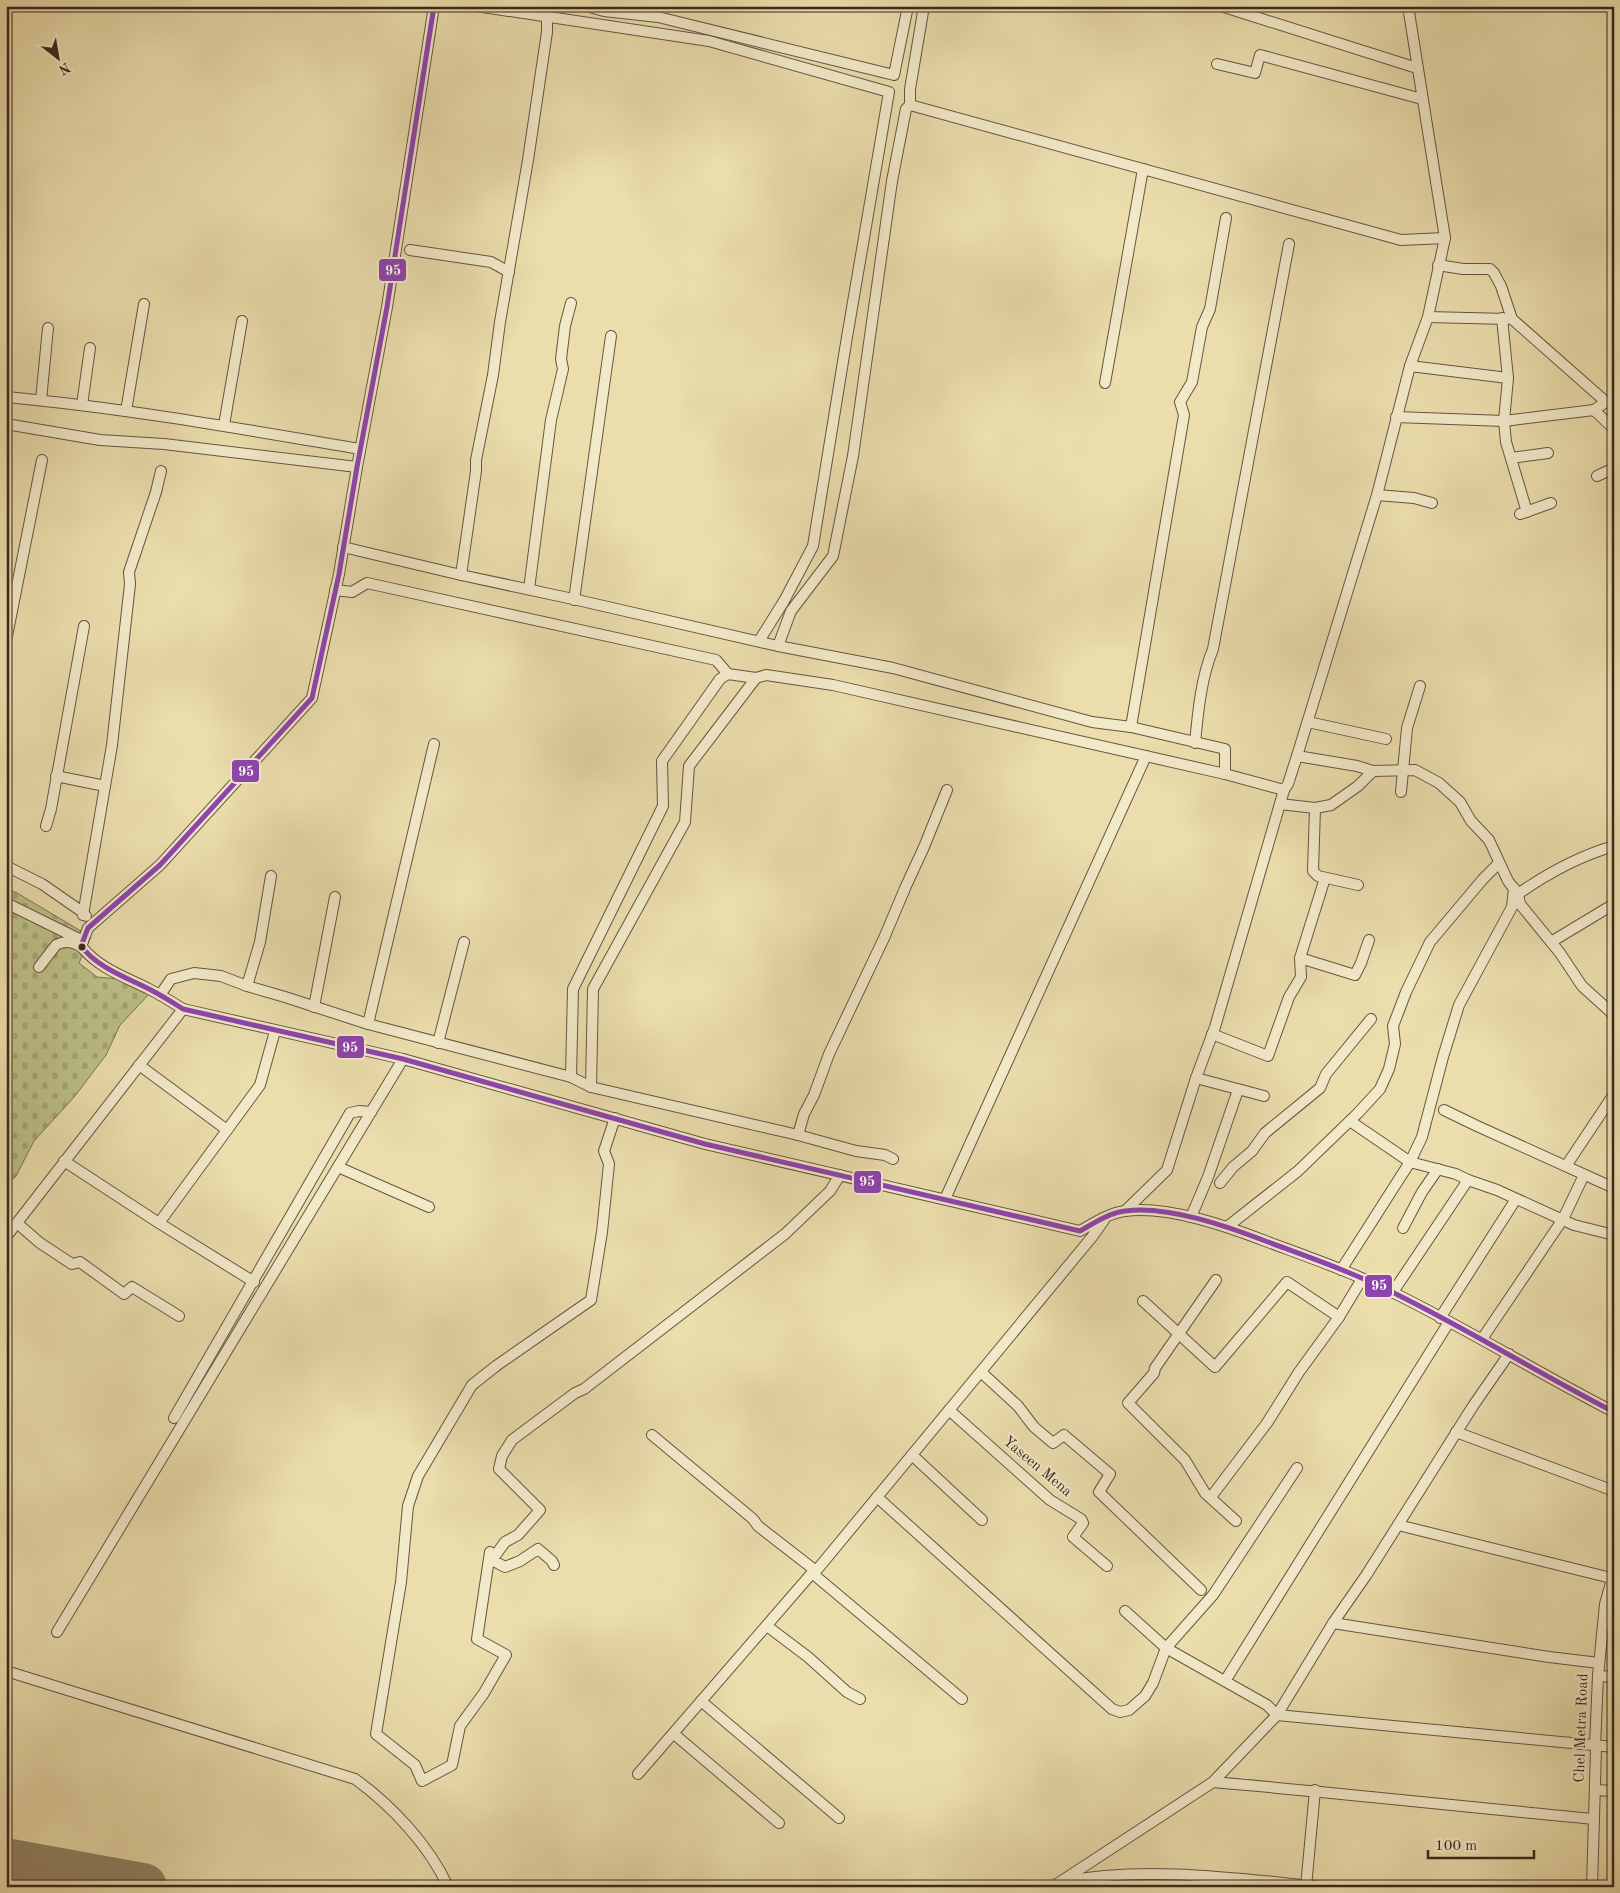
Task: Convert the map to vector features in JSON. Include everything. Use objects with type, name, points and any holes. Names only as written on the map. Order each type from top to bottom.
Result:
[{"type":"street","points":[[82,944],[88,928],[160,865],[312,698],[335,590],[356,467],[387,307],[434,6]]},
{"type":"street","points":[[476,6],[709,41],[827,76],[889,92],[846,337],[813,546],[759,641]]},
{"type":"street","points":[[586,6],[604,11],[658,17],[894,76],[908,6]]},
{"type":"street","points":[[778,646],[790,611],[833,556],[853,456],[892,181],[906,108],[910,105],[910,89],[924,6]]},
{"type":"street","points":[[1125,1211],[1166,1170],[1212,1034],[1280,804],[1298,756],[1377,495],[1410,366],[1428,317],[1445,238],[1408,6]]},
{"type":"street","points":[[1224,7],[1417,68]]},
{"type":"street","points":[[461,575],[476,460],[493,375],[500,322],[540,84],[547,18]]},
{"type":"street","points":[[1217,64],[1255,73],[1260,54],[1422,99]]},
{"type":"street","points":[[910,105],[1401,240],[1445,238]]},
{"type":"street","points":[[1104,383],[1143,169]]},
{"type":"street","points":[[1131,727],[1184,415],[1180,402],[1192,382],[1202,326],[1210,309],[1226,218]]},
{"type":"street","points":[[1195,743],[1200,703],[1215,639],[1289,244]]},
{"type":"street","points":[[410,250],[491,262],[509,272]]},
{"type":"street","points":[[1438,265],[1463,269],[1490,270],[1494,272],[1501,286],[1507,318],[1508,378],[1504,421],[1506,442],[1512,458],[1524,513],[1551,503]]},
{"type":"street","points":[[126,411],[144,304]]},
{"type":"street","points":[[529,589],[550,428],[563,369],[561,360],[570,304]]},
{"type":"street","points":[[1396,417],[1504,421],[1594,410],[1606,402],[1507,318],[1428,317]]},
{"type":"street","points":[[224,425],[242,321]]},
{"type":"street","points":[[41,400],[48,328]]},
{"type":"street","points":[[574,600],[611,336]]},
{"type":"street","points":[[82,404],[90,348]]},
{"type":"street","points":[[1410,366],[1508,378]]},
{"type":"street","points":[[6,397],[82,404],[224,425],[360,450]]},
{"type":"street","points":[[1594,410],[1613,427]]},
{"type":"street","points":[[6,424],[100,440],[164,444],[356,467]]},
{"type":"street","points":[[1512,458],[1548,453]]},
{"type":"street","points":[[6,641],[42,460]]},
{"type":"street","points":[[1597,476],[1614,468]]},
{"type":"street","points":[[83,915],[113,736],[130,584],[129,572],[156,492],[161,470]]},
{"type":"street","points":[[1377,495],[1414,498],[1432,503]]},
{"type":"street","points":[[343,547],[778,646],[893,668],[1092,722],[1131,727],[1224,749],[1225,774]]},
{"type":"street","points":[[335,590],[352,592],[367,583],[716,660],[728,674]]},
{"type":"street","points":[[46,826],[51,809],[84,626]]},
{"type":"street","points":[[571,1077],[573,989],[664,806],[662,762],[720,679],[728,674],[756,678],[766,675],[833,685],[1286,787]]},
{"type":"street","points":[[591,1088],[593,989],[685,822],[689,766],[756,678]]},
{"type":"street","points":[[1402,792],[1407,728],[1420,686]]},
{"type":"street","points":[[1308,722],[1386,739]]},
{"type":"street","points":[[368,1024],[434,744]]},
{"type":"street","points":[[945,1199],[1146,756]]},
{"type":"street","points":[[1298,756],[1357,766],[1373,771],[1415,770],[1439,783],[1460,802],[1471,821],[1489,840],[1508,881],[1516,890],[1520,904],[1560,953],[1582,986],[1614,1015]]},
{"type":"street","points":[[1280,804],[1315,808],[1330,805],[1358,786],[1373,771]]},
{"type":"street","points":[[56,776],[105,786]]},
{"type":"street","points":[[798,1135],[804,1114],[814,1095],[829,1054],[884,938],[947,790]]},
{"type":"street","points":[[1315,808],[1313,871],[1318,876],[1358,885]]},
{"type":"street","points":[[1341,1270],[1410,1162],[1422,1137],[1443,1056],[1459,1005],[1512,907],[1516,890],[1560,866],[1614,846]]},
{"type":"street","points":[[1227,1226],[1298,1171],[1380,1089],[1389,1069],[1395,1044],[1393,1026],[1406,992],[1430,942],[1483,879],[1499,864]]},
{"type":"street","points":[[6,866],[42,884],[81,911],[83,915],[96,921]]},
{"type":"street","points":[[247,986],[260,942],[271,876]]},
{"type":"street","points":[[1212,1034],[1268,1056],[1289,997],[1301,977],[1300,958],[1325,878]]},
{"type":"street","points":[[314,1007],[335,897]]},
{"type":"street","points":[[6,904],[82,944],[89,957],[100,965],[160,995],[183,1009],[403,1059],[705,1144],[1080,1231],[1106,1217],[1125,1211],[1158,1211],[1227,1226],[1393,1292],[1614,1412]]},
{"type":"street","points":[[1550,942],[1614,904]]},
{"type":"street","points":[[1300,958],[1355,975],[1369,940]]},
{"type":"street","points":[[39,967],[56,945],[72,942],[82,944]]},
{"type":"street","points":[[438,1043],[464,942]]},
{"type":"street","points":[[160,995],[171,978],[194,973],[222,976],[247,986],[368,1024],[571,1077],[591,1088],[798,1135],[856,1151],[893,1158]]},
{"type":"street","points":[[6,1237],[183,1009]]},
{"type":"street","points":[[1220,1183],[1233,1167],[1252,1152],[1265,1133],[1320,1088],[1326,1074],[1371,1018]]},
{"type":"street","points":[[158,1223],[260,1085],[276,1031]]},
{"type":"street","points":[[57,1632],[403,1059]]},
{"type":"street","points":[[139,1065],[227,1130]]},
{"type":"street","points":[[1196,1078],[1264,1096]]},
{"type":"street","points":[[1192,1217],[1208,1178],[1238,1090]]},
{"type":"street","points":[[1566,1166],[1614,1094]]},
{"type":"street","points":[[1444,1110],[1614,1188]]},
{"type":"street","points":[[174,1418],[350,1113],[359,1111],[371,1112]]},
{"type":"street","points":[[490,1552],[477,1639],[506,1654],[484,1693],[460,1726],[452,1766],[422,1780],[415,1766],[376,1734],[401,1582],[408,1506],[418,1476],[472,1385],[496,1366],[591,1300],[610,1164],[604,1151],[615,1118]]},
{"type":"street","points":[[1350,1121],[1410,1162],[1456,1174],[1497,1190],[1574,1225],[1614,1234]]},
{"type":"street","points":[[64,1161],[158,1223],[254,1282]]},
{"type":"street","points":[[338,1167],[429,1207]]},
{"type":"street","points":[[1403,1228],[1422,1192],[1438,1169]]},
{"type":"street","points":[[554,1565],[538,1549],[520,1561],[505,1567],[492,1560],[505,1542],[518,1535],[540,1510],[499,1469],[502,1456],[512,1440],[575,1393],[592,1383],[785,1234],[830,1191],[840,1175]]},
{"type":"street","points":[[1482,1339],[1563,1219],[1584,1175]]},
{"type":"street","points":[[1393,1292],[1468,1180]]},
{"type":"street","points":[[1226,1681],[1516,1199]]},
{"type":"street","points":[[638,1774],[814,1572],[981,1372],[1092,1237],[1106,1217]]},
{"type":"street","points":[[17,1223],[40,1243],[72,1264],[80,1262],[124,1294],[132,1287],[179,1316]]},
{"type":"street","points":[[1211,1497],[1267,1423],[1362,1279]]},
{"type":"street","points":[[1216,1280],[1178,1333],[1155,1368],[1154,1373],[1128,1403],[1185,1460],[1205,1493],[1236,1521]]},
{"type":"street","points":[[1143,1301],[1215,1366],[1287,1282],[1338,1317]]},
{"type":"street","points":[[1055,1885],[1213,1782],[1277,1715],[1333,1623],[1398,1525],[1456,1432],[1509,1354]]},
{"type":"street","points":[[981,1372],[1018,1406],[1034,1427],[1053,1443],[1064,1435],[1110,1474],[1099,1492],[1202,1590]]},
{"type":"street","name":"Yaseen Mena","points":[[949,1410],[1050,1500],[1081,1519],[1083,1523],[1073,1537],[1107,1566]]},
{"type":"street","points":[[1456,1432],[1614,1491]]},
{"type":"street","points":[[652,1435],[753,1519],[758,1526],[962,1699]]},
{"type":"street","points":[[912,1454],[982,1520]]},
{"type":"street","points":[[877,1497],[1112,1709],[1120,1712],[1129,1710],[1145,1696],[1153,1683],[1166,1648],[1213,1595],[1297,1468]]},
{"type":"street","points":[[1398,1525],[1612,1575]]},
{"type":"street","name":"Chel Metra Road","points":[[1592,1887],[1598,1676],[1605,1604],[1612,1575]]},
{"type":"street","points":[[1125,1611],[1166,1648],[1267,1705],[1277,1715],[1614,1747]]},
{"type":"street","points":[[1333,1623],[1549,1657],[1600,1663]]},
{"type":"street","points":[[767,1626],[808,1657],[847,1692],[860,1699]]},
{"type":"street","points":[[6,1671],[355,1780],[376,1794],[425,1847],[444,1876],[448,1887]]},
{"type":"street","points":[[1598,1676],[1614,1677]]},
{"type":"street","points":[[701,1701],[839,1818]]},
{"type":"street","points":[[674,1734],[779,1823]]},
{"type":"street","points":[[1213,1782],[1315,1790],[1383,1799],[1594,1819]]},
{"type":"street","points":[[1306,1886],[1315,1790]]},
{"type":"street","points":[[1595,1790],[1614,1791]]},
{"type":"street","points":[[1055,1885],[1082,1878],[1171,1874],[1322,1887]]},
{"type":"green space","points":[[6,888],[91,937],[79,963],[97,977],[129,980],[152,991],[120,1025],[106,1055],[75,1096],[34,1141],[16,1176],[6,1186]]},
{"type":"taxiway","points":[[48,1887],[52,1870]]},
{"type":"runway","points":[[6,1862],[143,1887]]},
{"type":"transit line","name":"95","points":[[434,6],[387,307],[339,574],[312,698],[160,865],[88,928],[81,946],[104,966],[183,1009],[403,1059],[705,1144],[1080,1231],[1113,1214],[1142,1210],[1179,1214],[1217,1224],[1348,1272],[1379,1286],[1450,1322],[1614,1412]]}]
